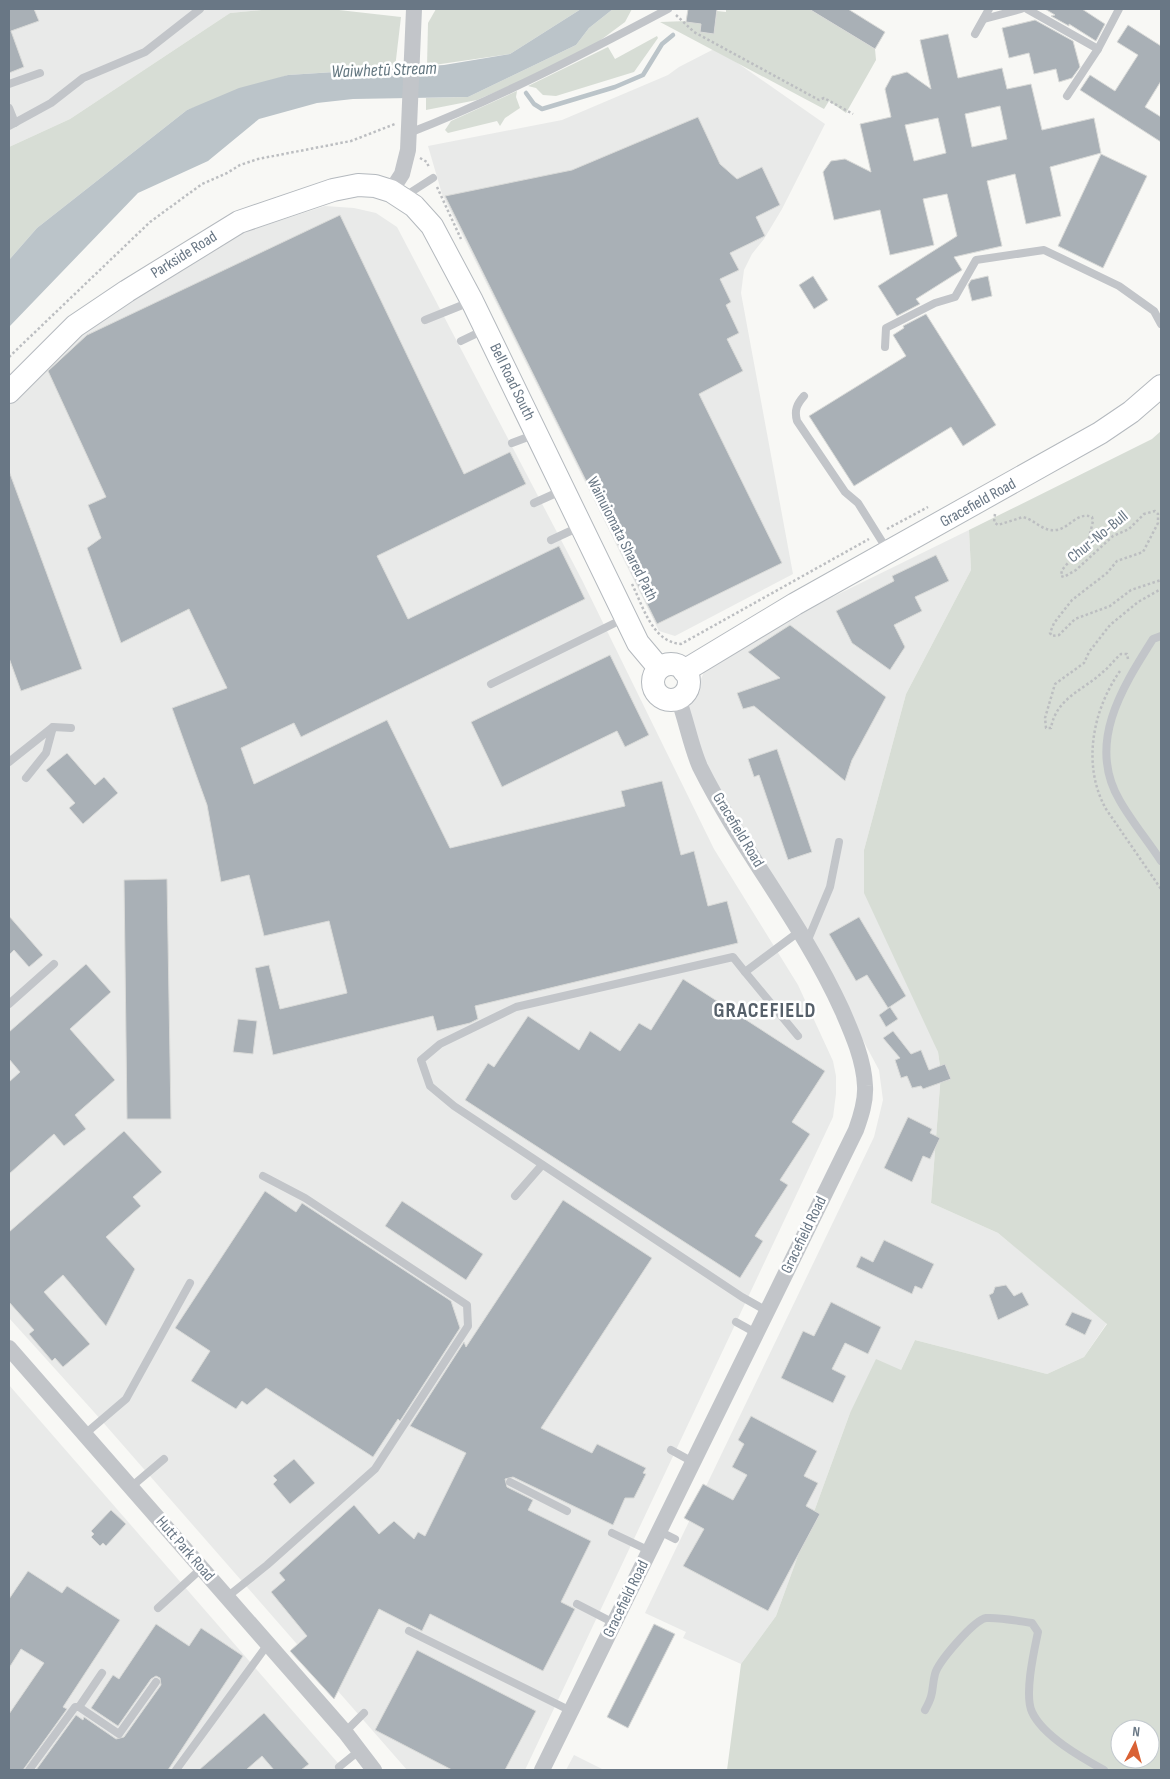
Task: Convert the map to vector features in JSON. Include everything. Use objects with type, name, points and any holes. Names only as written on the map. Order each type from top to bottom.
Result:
[{"type":"main road","name":"Parkside Road","points":[[9,392],[75,326],[127,290],[239,222],[333,190],[358,185],[375,186],[397,194]]},
{"type":"main road","name":"Bell Road South","points":[[397,194],[419,210],[432,226],[472,301],[565,489],[638,643],[659,668]]},
{"type":"main road","name":"Gracefield Road","points":[[684,670],[795,604],[883,544],[1100,433],[1131,412],[1161,386]]},
{"type":"main road","points":[[672,664],[684,670],[688,682],[684,694],[678,698],[666,699],[656,692],[653,679],[659,668],[672,664]]},
{"type":"street","points":[[397,194],[408,150],[403,128],[410,102],[414,9]]},
{"type":"street","name":"Gracefield Road","points":[[542,1770],[856,1130],[864,1103],[865,1085],[861,1061],[848,1024],[823,970],[804,936],[748,849],[699,765],[678,698]]},
{"type":"street","name":"Hutt Park Road","points":[[9,1348],[345,1732],[374,1770]]},
{"type":"street","name":"Hutt Park Road","points":[[360,1750],[384,1770]]},
{"type":"lane","points":[[9,108],[12,125],[51,103],[84,78],[145,52],[200,9]]},
{"type":"lane","points":[[403,128],[475,107],[538,78],[669,9]]},
{"type":"lane","points":[[974,34],[989,9]]},
{"type":"lane","points":[[984,18],[1021,9]]},
{"type":"lane","points":[[1027,9],[1098,49]]},
{"type":"lane","points":[[1067,96],[1098,49],[1119,9]]},
{"type":"lane","points":[[9,84],[40,73]]},
{"type":"lane","points":[[397,194],[433,178]]},
{"type":"lane","points":[[885,347],[886,328],[935,303],[955,297],[976,260],[1044,250],[1119,286],[1154,311],[1161,324]]},
{"type":"lane","points":[[425,320],[472,301]]},
{"type":"lane","points":[[461,341],[485,329]]},
{"type":"lane","points":[[804,396],[797,405],[795,414],[797,421],[845,492],[858,504],[883,544]]},
{"type":"lane","points":[[512,443],[537,433]]},
{"type":"lane","points":[[534,503],[565,489]]},
{"type":"lane","points":[[551,540],[582,526]]},
{"type":"lane","points":[[491,684],[627,617]]},
{"type":"lane","points":[[1161,636],[1153,639],[1118,698],[1105,742],[1110,777],[1119,800],[1161,861]]},
{"type":"lane","points":[[26,778],[46,753],[53,727]]},
{"type":"lane","points":[[9,762],[53,727],[71,728]]},
{"type":"lane","points":[[745,972],[804,936],[830,887],[839,842]]},
{"type":"lane","points":[[767,1311],[454,1106],[430,1086],[421,1060],[440,1044],[516,1007],[733,957],[798,1036]]},
{"type":"lane","points":[[9,1004],[54,964]]},
{"type":"lane","points":[[516,1196],[542,1165]]},
{"type":"lane","points":[[227,1597],[267,1565],[380,1463],[468,1326],[467,1305],[305,1198],[264,1176]]},
{"type":"lane","points":[[85,1434],[126,1399],[190,1283]]},
{"type":"lane","points":[[736,1322],[756,1333]]},
{"type":"lane","points":[[671,1450],[693,1462]]},
{"type":"lane","points":[[131,1486],[164,1459]]},
{"type":"lane","points":[[510,1482],[566,1511]]},
{"type":"lane","points":[[659,1531],[675,1539]]},
{"type":"lane","points":[[612,1533],[650,1551]]},
{"type":"lane","points":[[158,1608],[202,1568]]},
{"type":"lane","points":[[577,1604],[614,1623]]},
{"type":"lane","points":[[925,1710],[933,1696],[935,1673],[946,1655],[976,1624],[985,1618],[1032,1622],[1038,1632],[1030,1688],[1032,1712],[1050,1733],[1073,1752],[1104,1770]]},
{"type":"lane","points":[[409,1630],[571,1711]]},
{"type":"lane","points":[[176,1770],[268,1644]]},
{"type":"lane","points":[[29,1770],[75,1707],[79,1707],[102,1673]]},
{"type":"lane","points":[[79,1707],[119,1734],[156,1682]]},
{"type":"lane","points":[[345,1732],[364,1713]]},
{"type":"lane","points":[[339,1767],[360,1750]]},
{"type":"path","points":[[669,9],[694,32],[819,100],[824,98],[853,114]]},
{"type":"path","points":[[9,357],[150,222],[202,184],[228,173],[240,165],[258,159],[351,141],[403,128]]},
{"type":"path","points":[[408,150],[427,162],[465,246]]},
{"type":"path","name":"Wainuiomata Shared Path","points":[[630,582],[656,631],[667,640],[681,644],[883,544],[928,506]]},
{"type":"path","name":"Chur-No-Bull","points":[[996,512],[993,521],[996,524],[1023,517],[1042,527],[1054,530],[1059,530],[1082,516],[1092,517],[1091,534],[1062,570],[1061,576],[1064,578],[1076,570],[1113,536],[1130,529],[1144,514],[1155,511],[1158,514],[1158,522],[1143,552],[1117,561],[1107,574],[1072,600],[1052,627],[1052,636],[1059,635],[1075,619],[1110,606],[1131,590],[1161,580]]},
{"type":"shaded area","points":[[9,9],[272,9],[230,13],[70,119],[9,147]]},
{"type":"shaded area","points":[[272,9],[330,9],[401,17],[395,68],[288,75],[187,110],[37,228],[9,260],[9,147],[70,119],[230,13]]},
{"type":"shaded area","points":[[436,9],[581,9],[510,54],[427,66],[428,23]]},
{"type":"shaded area","points":[[613,9],[632,9],[625,22],[594,45],[546,70],[477,100],[426,110],[426,98],[468,97],[576,45],[589,28]]},
{"type":"shaded area","points":[[726,9],[809,9],[875,49],[876,60],[846,113],[829,101],[824,109],[660,22],[687,21],[701,24],[700,32],[714,34],[717,11],[726,12]]},
{"type":"shaded area","points":[[657,36],[658,38],[634,72],[556,96],[543,95],[536,88],[528,86],[608,47],[615,59]]},
{"type":"shaded area","points":[[716,48],[825,124],[782,209],[764,239],[752,254],[744,270],[741,293],[793,574],[675,636],[659,631],[442,194],[428,146],[562,120],[668,75],[679,67]]},
{"type":"shaded area","points":[[517,91],[516,97],[520,108],[505,118],[500,126],[497,121],[448,133],[445,130],[451,121]]},
{"type":"shaded area","points":[[325,206],[354,208],[376,213],[397,227],[582,580],[714,849],[798,985],[833,1061],[836,1076],[833,1117],[525,1770],[407,1770],[94,1412],[9,1318],[9,405],[74,337],[220,240]]},
{"type":"shaded area","points":[[1161,431],[1161,1770],[727,1770],[741,1664],[776,1616],[850,1413],[876,1359],[901,1370],[915,1340],[1047,1374],[1084,1357],[1107,1324],[998,1233],[931,1203],[941,1073],[938,1052],[864,893],[864,850],[906,694],[971,570],[969,530],[1152,439]]},
{"type":"shaded area","points":[[969,530],[971,570],[906,694],[864,850],[938,1052],[941,1073],[931,1203],[998,1233],[1107,1323],[1084,1357],[1047,1374],[915,1340],[901,1370],[850,1413],[776,1616],[741,1664],[683,1638],[686,1632],[645,1613],[874,1137],[883,1100],[879,1070],[849,1014],[708,773],[688,709],[704,672],[722,651]]},
{"type":"shaded area","points":[[9,1385],[344,1770],[9,1770]]},
{"type":"shaded area","points":[[574,1755],[604,1770],[566,1770]]},
{"type":"water","name":"Waiwhetū Stream","points":[[581,9],[613,9],[589,28],[576,45],[468,97],[353,99],[317,103],[259,119],[208,161],[138,193],[9,327],[9,260],[37,228],[187,110],[239,88],[288,75],[444,65],[510,54]]},
{"type":"building","points":[[9,9],[34,9],[39,21],[11,31],[24,67],[9,73]]},
{"type":"building","points":[[688,9],[717,9],[714,34],[700,32],[701,24],[686,22]]},
{"type":"building","points":[[809,9],[848,9],[885,32],[875,49]]},
{"type":"building","points":[[1045,9],[1082,9],[1105,24],[1096,41],[1069,24],[1069,26],[1051,16],[1055,15]]},
{"type":"building","points":[[1035,20],[1073,41],[1080,67],[1072,78],[1059,82],[1056,69],[1034,74],[1029,53],[1009,58],[1002,28]]},
{"type":"building","points":[[1128,25],[1161,46],[1161,81],[1145,107],[1161,117],[1161,142],[1080,90],[1090,75],[1115,91],[1138,55],[1117,42]]},
{"type":"building","points":[[948,34],[958,78],[1002,68],[1007,89],[1031,84],[1042,130],[1094,118],[1101,153],[1050,167],[1061,216],[1026,224],[1015,174],[987,181],[1002,246],[954,257],[962,270],[916,299],[920,304],[897,316],[878,286],[957,236],[947,194],[923,199],[934,245],[890,255],[880,210],[834,220],[823,172],[831,161],[845,159],[871,172],[860,124],[891,117],[885,89],[892,76],[907,72],[931,89],[920,40]],"holes":[[[1000,106],[1007,139],[972,147],[965,114]],[[938,118],[946,153],[914,161],[905,125]]]},
{"type":"building","points":[[698,117],[720,164],[737,179],[762,167],[780,205],[756,217],[765,236],[730,253],[739,270],[720,279],[731,302],[726,305],[739,333],[727,339],[743,371],[699,394],[782,563],[657,624],[445,196],[572,170]]},
{"type":"building","points":[[1101,154],[1147,176],[1103,268],[1058,246]]},
{"type":"building","points":[[340,215],[464,474],[510,452],[526,484],[377,556],[408,619],[559,546],[585,599],[301,737],[294,723],[241,748],[254,784],[387,720],[450,848],[625,806],[621,791],[662,781],[681,855],[694,851],[708,906],[727,901],[738,943],[475,1006],[478,1019],[470,1023],[437,1031],[433,1016],[273,1055],[255,968],[269,965],[280,1009],[347,993],[329,921],[264,936],[249,875],[221,882],[207,805],[172,708],[227,688],[189,609],[121,643],[87,548],[101,538],[88,505],[106,497],[48,371],[87,335]]},
{"type":"building","points":[[813,276],[828,300],[814,309],[799,285]]},
{"type":"building","points":[[988,276],[992,296],[972,301],[968,285],[971,280]]},
{"type":"building","points":[[926,314],[996,425],[963,446],[951,427],[854,486],[809,416],[906,356],[893,335],[904,328],[903,326]]},
{"type":"building","points":[[9,471],[82,669],[21,691],[9,658]]},
{"type":"building","points":[[936,555],[949,581],[915,597],[922,611],[894,625],[905,647],[890,670],[852,643],[836,611],[894,581],[892,576]]},
{"type":"building","points":[[790,625],[886,697],[852,760],[845,781],[754,706],[743,709],[737,693],[780,678],[748,652]]},
{"type":"building","points":[[610,655],[649,735],[625,747],[617,731],[502,787],[471,722]]},
{"type":"building","points":[[777,749],[812,852],[788,860],[759,775],[754,777],[748,759]]},
{"type":"building","points":[[67,753],[95,785],[104,777],[118,793],[83,824],[69,808],[75,803],[46,770]]},
{"type":"building","points":[[167,879],[171,1119],[127,1119],[124,880]]},
{"type":"building","points":[[9,916],[43,955],[29,967],[14,950],[9,955]]},
{"type":"building","points":[[859,917],[906,996],[888,1008],[867,975],[856,981],[829,934]]},
{"type":"building","points":[[86,964],[111,992],[70,1029],[115,1080],[75,1115],[86,1129],[64,1146],[54,1134],[9,1174],[9,1082],[20,1072],[9,1059],[9,1032]]},
{"type":"building","points":[[683,979],[825,1071],[792,1122],[810,1134],[780,1180],[788,1185],[755,1236],[763,1241],[740,1278],[465,1100],[488,1063],[494,1067],[528,1016],[579,1050],[590,1031],[620,1051],[639,1023],[651,1030]]},
{"type":"building","points":[[890,1007],[898,1019],[886,1027],[879,1015]]},
{"type":"building","points":[[238,1019],[257,1021],[253,1054],[233,1052]]},
{"type":"building","points":[[893,1031],[911,1054],[921,1050],[929,1070],[945,1064],[951,1079],[923,1089],[921,1086],[912,1088],[907,1076],[901,1078],[895,1060],[900,1058],[883,1038]]},
{"type":"building","points":[[908,1117],[932,1129],[930,1133],[940,1138],[930,1159],[923,1156],[912,1182],[884,1168]]},
{"type":"building","points":[[124,1131],[162,1172],[133,1197],[141,1206],[106,1237],[135,1269],[106,1326],[63,1275],[44,1292],[90,1344],[63,1367],[55,1358],[52,1361],[29,1334],[34,1330],[9,1302],[9,1232]]},
{"type":"building","points":[[265,1191],[296,1212],[302,1203],[451,1301],[460,1328],[400,1421],[398,1419],[373,1457],[266,1388],[247,1405],[242,1401],[236,1409],[191,1381],[210,1351],[175,1328]]},
{"type":"building","points":[[563,1200],[652,1258],[541,1428],[592,1453],[597,1444],[646,1468],[643,1473],[646,1474],[634,1498],[625,1498],[613,1525],[513,1477],[505,1479],[507,1487],[533,1500],[528,1510],[591,1541],[561,1602],[575,1609],[543,1671],[430,1614],[422,1631],[379,1609],[334,1699],[290,1651],[307,1636],[271,1592],[285,1580],[279,1573],[354,1505],[379,1534],[394,1521],[414,1539],[418,1532],[425,1536],[466,1453],[410,1426],[464,1342],[466,1347]]},
{"type":"building","points":[[402,1201],[483,1254],[466,1280],[385,1226]]},
{"type":"building","points":[[884,1240],[934,1264],[922,1289],[915,1286],[912,1294],[856,1267],[861,1256],[873,1262]]},
{"type":"building","points":[[1006,1285],[1014,1296],[1022,1292],[1029,1305],[998,1320],[989,1295],[993,1293],[995,1287]]},
{"type":"building","points":[[831,1302],[881,1327],[868,1354],[845,1343],[832,1369],[846,1376],[833,1403],[781,1378],[803,1331],[814,1336]]},
{"type":"building","points":[[1072,1312],[1092,1320],[1085,1335],[1065,1325]]},
{"type":"building","points":[[751,1416],[817,1451],[804,1476],[818,1483],[806,1506],[820,1514],[768,1611],[683,1566],[704,1529],[684,1518],[703,1484],[733,1500],[747,1475],[732,1467],[744,1444],[738,1440]]},
{"type":"building","points":[[294,1459],[315,1483],[290,1504],[273,1484],[277,1480],[273,1476]]},
{"type":"building","points":[[111,1510],[126,1524],[106,1546],[103,1543],[100,1546],[91,1537],[94,1534],[91,1531]]},
{"type":"building","points":[[28,1571],[62,1593],[67,1586],[120,1620],[63,1707],[67,1709],[23,1770],[9,1770],[9,1714],[44,1663],[21,1649],[9,1668],[9,1599]]},
{"type":"building","points":[[156,1624],[189,1646],[201,1628],[243,1656],[168,1770],[36,1770],[76,1715],[83,1720],[84,1717],[116,1739],[124,1737],[161,1685],[160,1678],[156,1676],[151,1679],[118,1726],[91,1708],[113,1675],[119,1679]]},
{"type":"building","points":[[654,1624],[675,1634],[628,1728],[607,1717]]},
{"type":"building","points":[[417,1650],[536,1711],[505,1770],[452,1770],[375,1730]]},
{"type":"building","points":[[264,1713],[309,1764],[301,1770],[274,1770],[262,1756],[246,1770],[199,1770]]},
{"type":"waterway","points":[[526,93],[534,104],[542,109],[615,87],[643,75],[662,44],[673,35]]},
{"type":"district","name":"GRACEFIELD","points":[[765,1010]]}]
